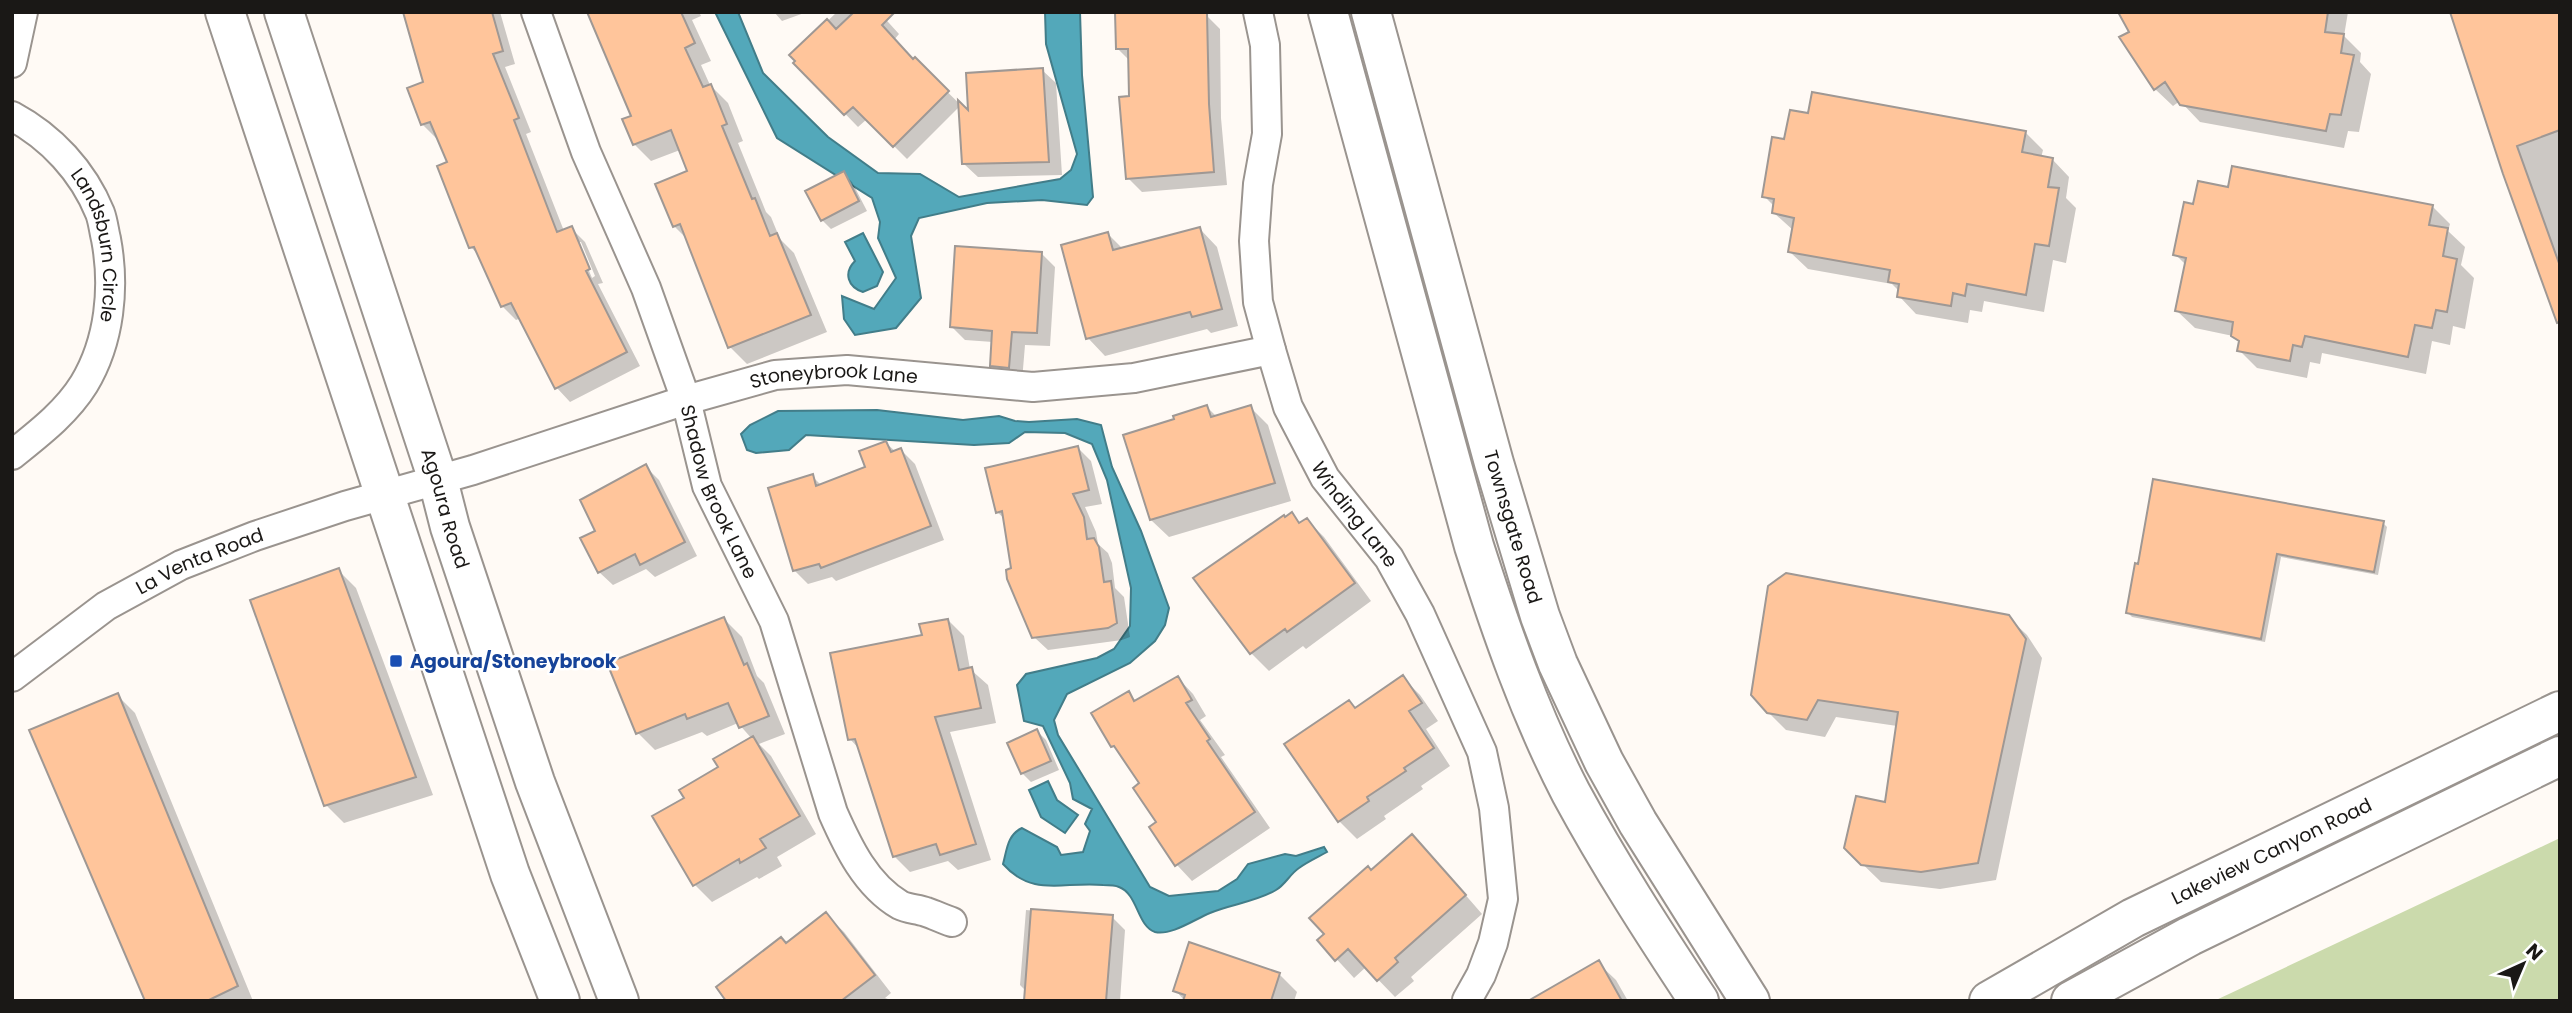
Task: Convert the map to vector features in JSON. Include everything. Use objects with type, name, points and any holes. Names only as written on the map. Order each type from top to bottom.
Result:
[{"type":"street","points":[[12,63],[23,12]]},
{"type":"street","name":"Agoura Road","points":[[225,12],[410,487],[450,527],[535,782],[619,1001]]},
{"type":"street","name":"Agoura Road","points":[[284,12],[510,874],[560,1001]]},
{"type":"street","name":"Shadow Brook Lane","points":[[536,12],[586,152],[646,288],[686,400],[707,486],[774,621],[832,813],[845,841],[865,873],[882,892],[902,906],[952,922]]},
{"type":"street","name":"Winding Lane","points":[[1258,12],[1265,45],[1267,134],[1258,184],[1254,241],[1258,302],[1271,350],[1288,407],[1325,478],[1389,558],[1420,614],[1482,752],[1494,808],[1503,899],[1493,943],[1481,975],[1467,1000]]},
{"type":"street","points":[[1328,12],[1474,546],[1501,631],[1534,715],[1571,792],[1633,901],[1699,1001]]},
{"type":"street","name":"Townsgate Road","points":[[1371,12],[1494,463],[1540,616],[1604,762],[1638,823],[1750,1001]]},
{"type":"street","name":"Landsburn Circle","points":[[12,116],[42,134],[65,156],[101,214],[110,263],[110,302],[105,329],[86,382],[74,399],[47,426],[12,454]]},
{"type":"street","points":[[1413,324],[1436,343],[1466,445],[1478,462],[1494,463]]},
{"type":"street","name":"Stoneybrook Lane","points":[[410,487],[686,400],[775,375],[847,370],[1033,387],[1134,378],[1271,350]]},
{"type":"street","name":"La Venta Road","points":[[12,677],[106,606],[181,565],[255,536],[410,487]]},
{"type":"street","name":"Lakeview Canyon Road","points":[[1989,1001],[2133,918],[2560,711]]},
{"type":"street","points":[[2071,1001],[2190,936],[2560,756]]},
{"type":"green space","points":[[2560,838],[2560,1001],[2214,1001]]},
{"type":"water","points":[[715,12],[738,12],[763,73],[828,137],[878,173],[920,174],[959,197],[1060,179],[1071,170],[1077,154],[1046,44],[1045,12],[1080,12],[1082,75],[1093,197],[1087,205],[1042,200],[987,203],[919,218],[911,236],[921,298],[896,328],[855,335],[844,319],[842,296],[874,309],[896,278],[878,238],[880,222],[872,198],[777,138]]},
{"type":"water","points":[[863,233],[883,272],[877,286],[863,292],[854,287],[849,279],[849,270],[855,261],[845,242]]},
{"type":"water","points":[[877,410],[963,420],[999,416],[1029,422],[1077,419],[1101,425],[1112,467],[1141,531],[1169,608],[1165,625],[1155,641],[1130,663],[1067,694],[1054,720],[1058,735],[1150,887],[1169,896],[1218,891],[1237,879],[1248,864],[1285,854],[1296,856],[1324,847],[1327,852],[1299,868],[1279,888],[1268,894],[1161,933],[1149,929],[1130,896],[1119,887],[1088,884],[1037,885],[1014,874],[1003,864],[1010,839],[1022,828],[1057,847],[1061,855],[1083,852],[1090,831],[1085,824],[1092,809],[1073,799],[1070,783],[1043,726],[1024,721],[1017,685],[1026,674],[1097,658],[1114,649],[1130,626],[1131,588],[1107,480],[1092,444],[1065,433],[1025,432],[1009,443],[974,445],[806,435],[789,450],[756,453],[747,450],[741,434],[750,425],[778,411]]},
{"type":"water","points":[[1048,781],[1057,800],[1078,815],[1065,833],[1041,817],[1029,790]]},
{"type":"building","points":[[403,12],[492,12],[503,51],[493,54],[519,118],[514,120],[557,232],[572,226],[590,269],[586,271],[627,352],[555,389],[511,303],[501,307],[474,247],[469,248],[437,166],[447,162],[430,122],[421,125],[407,88],[423,82]]},
{"type":"building","points":[[587,12],[681,12],[695,43],[685,48],[703,87],[711,84],[727,124],[722,126],[752,199],[755,198],[770,236],[777,233],[811,315],[728,348],[680,224],[673,227],[655,184],[687,171],[671,130],[633,145],[622,119],[631,116]]},
{"type":"building","points":[[854,12],[895,12],[882,25],[913,59],[915,57],[949,91],[893,147],[853,107],[844,115],[793,63],[795,61],[789,55],[827,19],[836,29]]},
{"type":"building","points":[[1115,12],[1207,13],[1214,172],[1126,179],[1119,97],[1129,96],[1128,49],[1116,49]]},
{"type":"building","points":[[2118,12],[2328,12],[2325,32],[2344,34],[2341,53],[2354,55],[2341,115],[2330,114],[2326,131],[2180,105],[2165,82],[2154,90],[2119,37],[2129,32]]},
{"type":"building","points":[[2450,12],[2560,12],[2560,130],[2517,146],[2560,266],[2560,322],[2557,323],[2503,174]]},
{"type":"building","points":[[1043,68],[1049,162],[962,164],[958,100],[968,110],[966,73]]},
{"type":"building","points":[[1812,92],[2026,131],[2022,152],[2053,158],[2048,187],[2059,188],[2049,246],[2035,244],[2026,295],[1967,284],[1965,296],[1953,293],[1951,306],[1897,297],[1899,284],[1888,282],[1890,270],[1788,252],[1794,218],[1772,213],[1774,199],[1762,197],[1772,137],[1784,139],[1790,110],[1808,113]]},
{"type":"building","points":[[2232,166],[2433,205],[2429,225],[2448,228],[2443,256],[2457,259],[2447,312],[2436,310],[2432,328],[2415,325],[2408,357],[2305,336],[2302,347],[2293,345],[2290,361],[2237,351],[2239,341],[2231,336],[2233,322],[2175,311],[2186,258],[2173,255],[2184,202],[2193,204],[2198,181],[2228,187]]},
{"type":"building","points":[[844,171],[859,201],[821,221],[805,191]]},
{"type":"building","points":[[1200,227],[1222,309],[1192,317],[1190,312],[1086,339],[1061,245],[1108,232],[1113,250]]},
{"type":"building","points":[[955,246],[1042,252],[1037,333],[1012,332],[1009,368],[990,366],[992,331],[950,327]]},
{"type":"building","points":[[1207,405],[1211,417],[1251,405],[1275,483],[1150,520],[1123,435]]},
{"type":"building","points":[[886,441],[891,452],[901,448],[931,526],[821,568],[819,564],[793,571],[768,488],[813,474],[816,486],[865,467],[859,451]]},
{"type":"building","points":[[1078,446],[1089,490],[1073,494],[1084,517],[1087,539],[1094,538],[1099,547],[1104,582],[1111,581],[1117,623],[1108,628],[1032,638],[1007,579],[1006,570],[1011,568],[1002,511],[996,513],[985,468]]},
{"type":"building","points":[[646,464],[685,542],[640,565],[635,554],[598,573],[580,538],[595,531],[580,500]]},
{"type":"building","points":[[2153,479],[2384,521],[2374,572],[2277,554],[2261,639],[2126,613]]},
{"type":"building","points":[[1292,512],[1299,523],[1307,518],[1355,583],[1287,632],[1285,629],[1250,654],[1193,578]]},
{"type":"building","points":[[339,568],[416,777],[324,806],[250,600]]},
{"type":"building","points":[[1786,573],[2009,615],[2026,639],[1978,863],[1921,872],[1861,865],[1844,848],[1856,796],[1885,802],[1898,712],[1818,700],[1807,720],[1767,713],[1751,695],[1768,586]]},
{"type":"building","points":[[724,617],[769,716],[739,728],[728,703],[687,719],[685,714],[636,734],[607,663]]},
{"type":"building","points":[[948,619],[959,670],[972,667],[981,708],[935,717],[976,844],[940,855],[936,844],[893,857],[855,739],[848,740],[830,653],[922,635],[919,624]]},
{"type":"building","points":[[1403,675],[1422,703],[1409,711],[1434,748],[1404,768],[1406,771],[1367,797],[1369,801],[1338,822],[1284,744],[1349,700],[1355,708]]},
{"type":"building","points":[[1178,676],[1192,700],[1186,703],[1210,739],[1207,741],[1255,812],[1175,866],[1149,827],[1156,822],[1133,788],[1139,783],[1114,746],[1111,747],[1091,713],[1129,691],[1134,701]]},
{"type":"building","points":[[118,693],[238,986],[207,1001],[145,1001],[29,730]]},
{"type":"building","points":[[1037,729],[1051,761],[1021,774],[1007,743]]},
{"type":"building","points":[[753,736],[800,816],[760,839],[766,848],[740,863],[739,859],[693,886],[652,816],[684,798],[679,790],[718,767],[713,759]]},
{"type":"building","points":[[1412,834],[1466,895],[1395,958],[1398,962],[1377,981],[1348,949],[1335,961],[1317,940],[1324,934],[1309,918],[1368,866],[1371,870]]},
{"type":"building","points":[[1031,909],[1113,915],[1106,1001],[1024,1001]]},
{"type":"building","points":[[826,912],[875,975],[841,1001],[726,1001],[716,987],[781,937],[786,943]]},
{"type":"building","points":[[1189,942],[1280,973],[1271,1001],[1183,1001],[1185,995],[1173,991]]},
{"type":"building","points":[[1599,960],[1622,1001],[1528,1001]]},
{"type":"place","name":"Agoura/Stoneybrook","points":[[396,661]]}]
